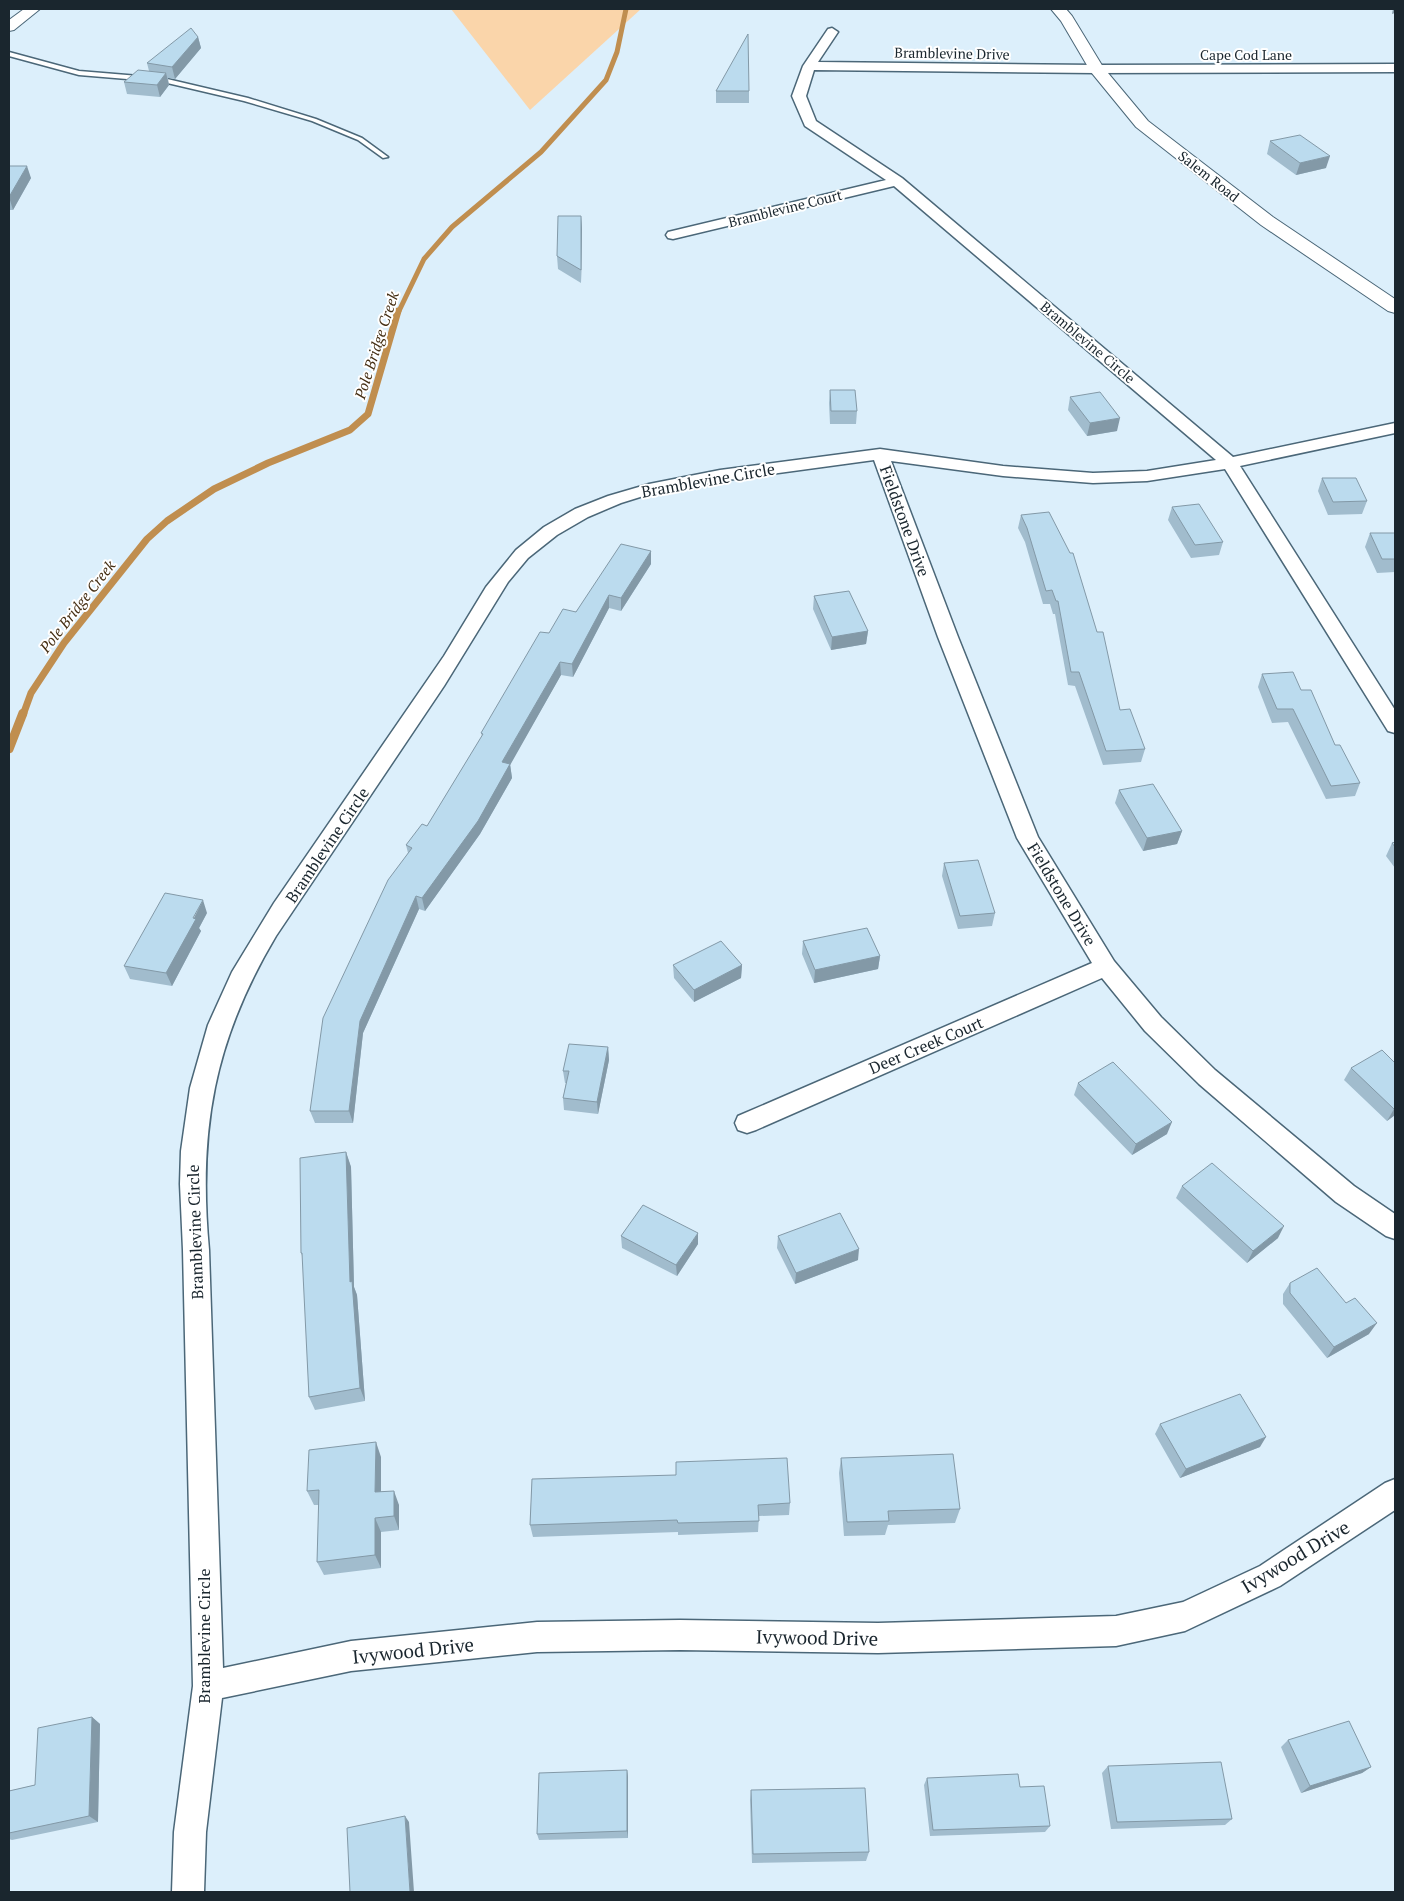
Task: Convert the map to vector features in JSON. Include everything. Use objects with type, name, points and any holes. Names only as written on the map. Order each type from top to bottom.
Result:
[{"type":"street","points":[[9,27],[33,9]]},
{"type":"street","name":"Salem Road","points":[[1058,9],[1067,19],[1096,69],[1142,124],[1267,221],[1395,307]]},
{"type":"street","name":"Bramblevine Circle","points":[[832,32],[809,66],[799,96],[810,123],[897,180],[1230,462],[1395,726]]},
{"type":"street","name":"Bramblevine Drive","points":[[809,66],[1096,69]]},
{"type":"street","name":"Cape Cod Lane","points":[[1096,69],[1394,69]]},
{"type":"street","name":"Bramblevine Court","points":[[673,235],[897,180]]},
{"type":"street","name":"Bramblevine Circle","points":[[188,1892],[190,1832],[208,1686],[196,1250],[191,1171],[193,1133],[202,1086],[217,1033],[235,990],[264,939],[449,662],[504,573],[542,538],[590,509],[646,489],[676,482],[880,454],[1050,476],[1114,478],[1169,473],[1395,428]]},
{"type":"street","name":"Fieldstone Drive","points":[[880,454],[948,637],[1028,838],[1106,967],[1153,1024],[1207,1077],[1345,1194],[1395,1228]]},
{"type":"street","name":"Deer Creek Court","points":[[747,1123],[1106,967]]},
{"type":"street","name":"Ivywood Drive","points":[[208,1686],[350,1656],[537,1637],[680,1635],[878,1638],[1116,1632],[1185,1616],[1270,1576],[1395,1493]]},
{"type":"lane","points":[[9,54],[79,72],[163,80],[246,98],[314,120],[360,139],[385,157]]},
{"type":"shaded area","points":[[451,9],[641,9],[530,110]]},
{"type":"building","points":[[191,28],[198,37],[172,67],[147,63]]},
{"type":"building","points":[[748,34],[749,91],[716,91]]},
{"type":"building","points":[[138,70],[166,73],[157,85],[124,82]]},
{"type":"building","points":[[1300,135],[1330,156],[1300,163],[1270,141]]},
{"type":"building","points":[[9,166],[27,166],[9,197]]},
{"type":"building","points":[[558,216],[581,216],[581,270],[557,256]]},
{"type":"building","points":[[830,390],[855,390],[857,411],[831,411]]},
{"type":"building","points":[[1100,392],[1120,418],[1090,423],[1070,397]]},
{"type":"building","points":[[1322,478],[1356,478],[1367,501],[1333,502]]},
{"type":"building","points":[[1199,504],[1223,542],[1195,545],[1172,507]]},
{"type":"building","points":[[1049,512],[1070,553],[1073,553],[1097,632],[1103,632],[1120,710],[1130,709],[1145,749],[1106,751],[1079,672],[1071,672],[1058,601],[1056,601],[1052,590],[1046,591],[1027,528],[1021,515]]},
{"type":"building","points":[[1370,533],[1395,533],[1395,559],[1382,559]]},
{"type":"building","points":[[621,544],[651,551],[621,598],[609,595],[572,664],[560,662],[502,762],[510,764],[478,821],[422,898],[416,896],[360,1021],[349,1111],[310,1111],[323,1018],[388,880],[412,848],[406,845],[422,824],[427,826],[483,734],[481,733],[540,632],[549,633],[563,609],[576,612]]},
{"type":"building","points":[[849,591],[868,631],[832,637],[814,596]]},
{"type":"building","points":[[1293,672],[1301,690],[1311,690],[1335,745],[1340,745],[1360,783],[1331,786],[1293,709],[1277,709],[1262,674]]},
{"type":"building","points":[[1153,784],[1182,831],[1147,838],[1119,790]]},
{"type":"building","points":[[978,860],[995,913],[960,916],[944,863]]},
{"type":"building","points":[[165,893],[203,900],[193,918],[196,919],[166,973],[124,966]]},
{"type":"building","points":[[867,928],[880,956],[815,970],[803,941]]},
{"type":"building","points":[[721,941],[742,965],[694,990],[673,965]]},
{"type":"building","points":[[569,1044],[608,1047],[597,1102],[563,1098],[569,1071],[563,1071]]},
{"type":"building","points":[[1382,1050],[1395,1063],[1394,1109],[1351,1068]]},
{"type":"building","points":[[1113,1062],[1172,1122],[1136,1144],[1078,1083]]},
{"type":"building","points":[[346,1152],[350,1282],[352,1281],[360,1388],[309,1397],[301,1253],[300,1158]]},
{"type":"building","points":[[1212,1163],[1284,1226],[1253,1251],[1182,1186]]},
{"type":"building","points":[[643,1205],[698,1233],[676,1265],[621,1236]]},
{"type":"building","points":[[840,1213],[859,1249],[796,1273],[778,1236]]},
{"type":"building","points":[[1317,1268],[1346,1303],[1355,1298],[1377,1323],[1334,1347],[1290,1293],[1290,1283]]},
{"type":"building","points":[[1240,1394],[1266,1437],[1186,1469],[1160,1424]]},
{"type":"building","points":[[376,1442],[375,1492],[394,1491],[394,1516],[375,1518],[375,1555],[317,1562],[319,1490],[307,1491],[309,1450]]},
{"type":"building","points":[[953,1454],[960,1509],[888,1511],[889,1521],[847,1522],[841,1458]]},
{"type":"building","points":[[787,1458],[790,1503],[758,1505],[759,1521],[678,1523],[677,1520],[530,1525],[532,1479],[676,1475],[676,1462]]},
{"type":"building","points":[[92,1717],[89,1816],[9,1833],[9,1791],[35,1785],[38,1728]]},
{"type":"building","points":[[1349,1721],[1371,1767],[1310,1786],[1288,1740]]},
{"type":"building","points":[[1221,1762],[1232,1819],[1117,1822],[1108,1766]]},
{"type":"building","points":[[627,1770],[627,1831],[537,1834],[539,1773]]},
{"type":"building","points":[[1018,1774],[1020,1787],[1044,1786],[1050,1826],[933,1830],[927,1778]]},
{"type":"building","points":[[865,1788],[869,1852],[753,1854],[751,1790]]},
{"type":"building","points":[[405,1816],[410,1892],[350,1892],[347,1828]]},
{"type":"waterway","name":"Pole Bridge Creek","points":[[398,313],[424,259],[452,227],[541,152],[606,80],[617,52],[626,9]]},
{"type":"waterway","name":"Pole Bridge Creek","points":[[23,715],[31,693],[64,643],[147,539],[167,521],[214,489],[268,463],[350,430],[368,414],[398,311]]},
{"type":"waterway","name":"Pole Bridge Creek","points":[[9,749],[23,713]]}]
